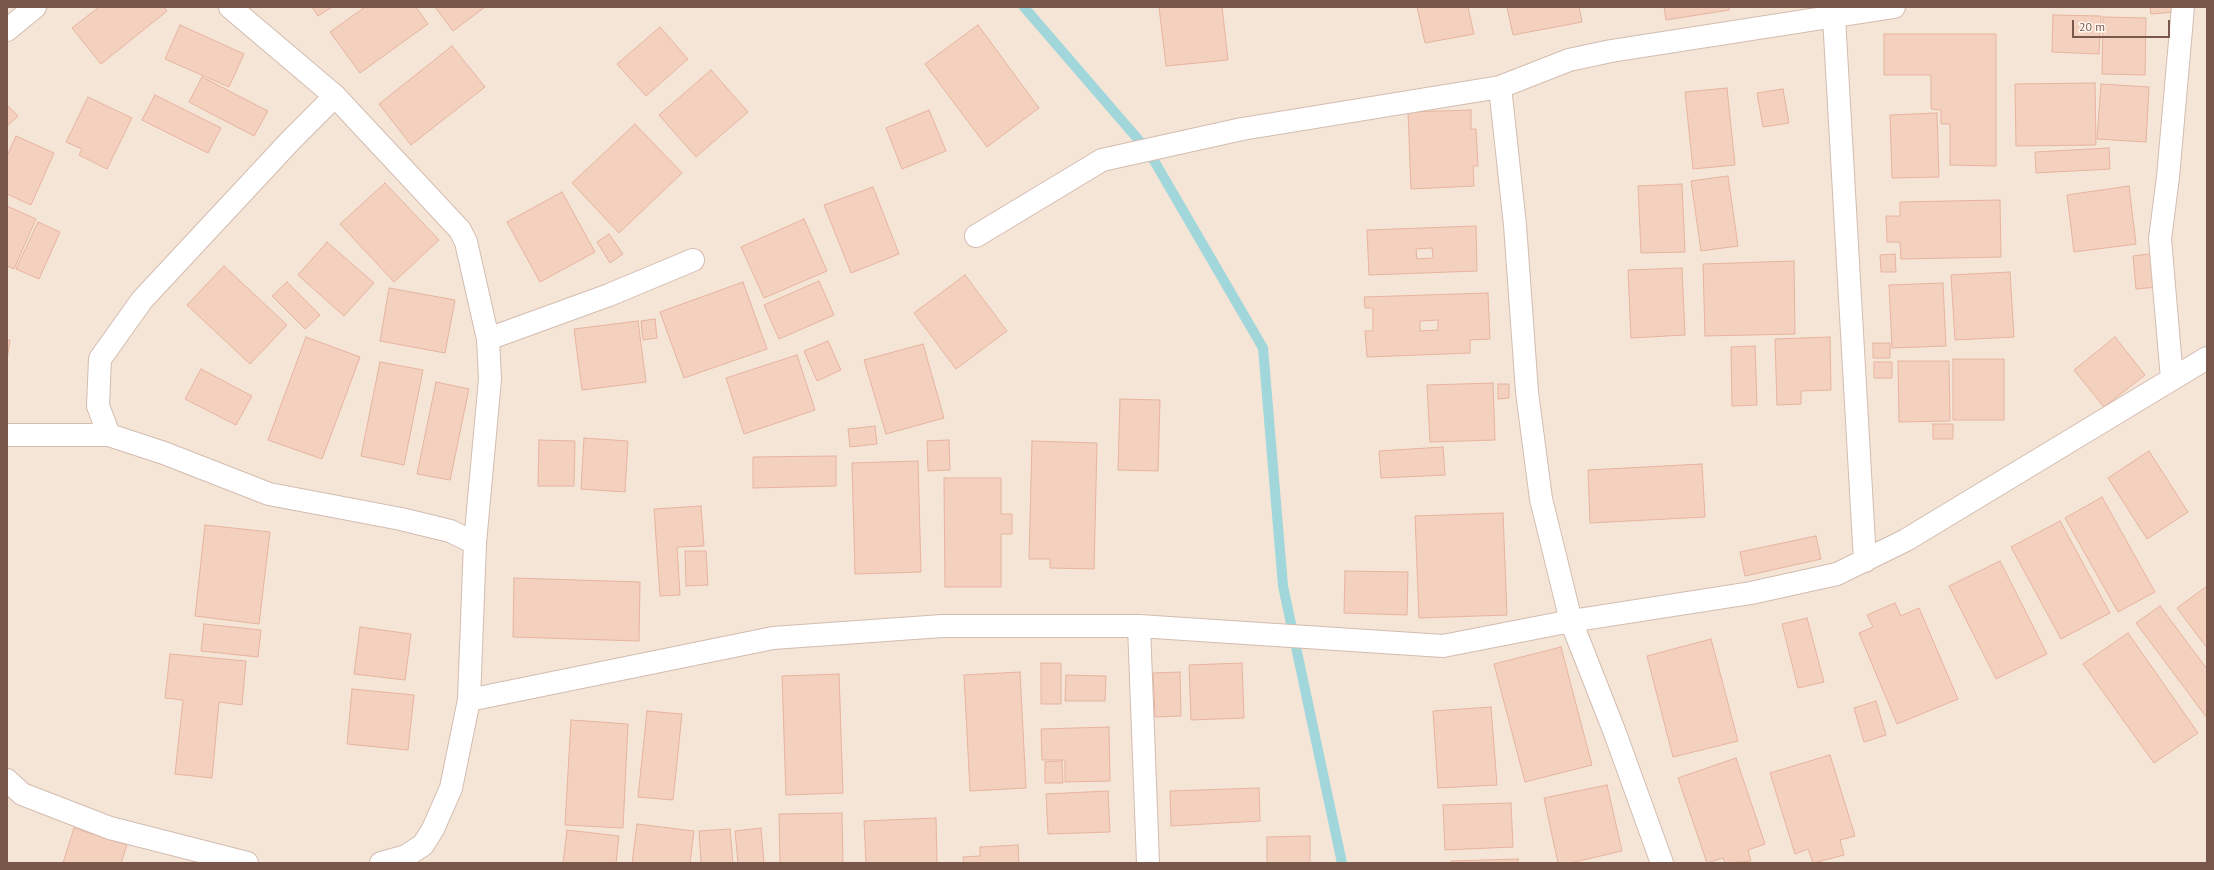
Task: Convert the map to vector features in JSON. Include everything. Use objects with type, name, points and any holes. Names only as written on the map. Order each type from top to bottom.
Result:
[{"type":"street","points":[[7,30],[35,7]]},
{"type":"street","points":[[230,7],[335,96],[460,230],[466,242],[488,339],[490,380],[475,543],[469,700],[451,788],[433,829],[422,845],[417,849],[406,856],[381,863]]},
{"type":"street","points":[[976,236],[1102,160],[1242,129],[1500,88],[1568,60],[1611,50],[1894,7]]},
{"type":"street","points":[[2172,379],[2160,239],[2168,177],[2183,7]]},
{"type":"street","points":[[1834,17],[1866,560]]},
{"type":"street","points":[[1500,88],[1515,225],[1527,392],[1541,499],[1571,621],[1615,733],[1662,863]]},
{"type":"street","points":[[109,436],[98,406],[100,359],[142,300],[292,139],[335,96]]},
{"type":"street","points":[[488,339],[609,295],[693,260]]},
{"type":"street","points":[[469,700],[773,638],[942,626],[1139,626],[1443,646],[1571,621],[1752,593],[1837,574],[1906,540],[2207,358]]},
{"type":"street","points":[[7,436],[109,436],[164,453],[269,494],[401,519],[450,531],[475,543]]},
{"type":"street","points":[[1139,626],[1148,863]]},
{"type":"street","points":[[7,780],[22,794],[110,828],[247,863]]},
{"type":"shaded area","points":[[7,7],[2207,7],[2207,863],[7,863]]},
{"type":"building","points":[[99,7],[164,7],[167,11],[101,64],[72,28]]},
{"type":"building","points":[[312,7],[332,7],[318,16]]},
{"type":"building","points":[[365,7],[416,7],[428,24],[360,73],[330,32]]},
{"type":"building","points":[[435,7],[485,7],[453,31]]},
{"type":"building","points":[[1159,7],[1222,7],[1228,60],[1166,66]]},
{"type":"building","points":[[1417,7],[1468,7],[1474,34],[1425,43]]},
{"type":"building","points":[[1507,7],[1579,7],[1582,22],[1513,35]]},
{"type":"building","points":[[1664,7],[1729,7],[1729,10],[1666,20]]},
{"type":"building","points":[[2150,7],[2176,7],[2176,12],[2151,14]]},
{"type":"building","points":[[2053,15],[2101,16],[2099,54],[2052,52]]},
{"type":"building","points":[[2103,17],[2146,18],[2145,75],[2102,74]]},
{"type":"building","points":[[180,25],[244,54],[229,87],[165,59]]},
{"type":"building","points":[[978,25],[1039,108],[987,147],[925,64]]},
{"type":"building","points":[[660,27],[688,59],[646,96],[617,64]]},
{"type":"building","points":[[1884,34],[1996,34],[1996,166],[1950,165],[1950,124],[1941,124],[1941,110],[1931,109],[1931,75],[1884,75]]},
{"type":"building","points":[[452,46],[485,87],[411,145],[379,104]]},
{"type":"building","points":[[711,70],[748,112],[696,157],[659,115]]},
{"type":"building","points":[[202,77],[268,111],[254,136],[189,102]]},
{"type":"building","points":[[2095,83],[2096,145],[2016,146],[2015,84]]},
{"type":"building","points":[[2101,84],[2149,87],[2146,142],[2097,139]]},
{"type":"building","points":[[1727,88],[1735,165],[1693,169],[1685,92]]},
{"type":"building","points":[[1783,89],[1789,123],[1763,127],[1757,93]]},
{"type":"building","points":[[155,95],[221,128],[208,153],[142,120]]},
{"type":"building","points":[[88,97],[132,118],[107,169],[79,155],[82,149],[66,142]]},
{"type":"building","points":[[7,105],[18,116],[7,126]]},
{"type":"building","points":[[929,110],[946,151],[902,169],[886,128]]},
{"type":"building","points":[[1471,110],[1471,129],[1476,129],[1478,166],[1473,166],[1474,186],[1411,189],[1408,112]]},
{"type":"building","points":[[1937,113],[1939,177],[1892,178],[1890,115]]},
{"type":"building","points":[[635,124],[682,173],[619,233],[572,183]]},
{"type":"building","points":[[16,136],[54,153],[31,205],[7,194],[7,156]]},
{"type":"building","points":[[2109,148],[2110,169],[2036,173],[2035,152]]},
{"type":"building","points":[[1728,176],[1738,246],[1701,251],[1691,181]]},
{"type":"building","points":[[385,183],[439,240],[394,282],[340,224]]},
{"type":"building","points":[[1682,184],[1685,252],[1641,253],[1638,186]]},
{"type":"building","points":[[2129,186],[2136,244],[2074,252],[2067,195]]},
{"type":"building","points":[[873,187],[899,254],[851,273],[824,205]]},
{"type":"building","points":[[562,192],[595,252],[540,282],[507,222]]},
{"type":"building","points":[[2000,200],[2001,257],[1901,259],[1900,242],[1887,242],[1886,216],[1900,216],[1900,202]]},
{"type":"building","points":[[7,206],[36,219],[14,269],[7,266]]},
{"type":"building","points":[[804,219],[827,271],[764,298],[741,247]]},
{"type":"building","points":[[38,222],[60,232],[39,279],[16,269]]},
{"type":"building","points":[[1476,226],[1477,271],[1369,275],[1367,230]],"holes":[[[1432,248],[1433,258],[1417,259],[1416,249]]]},
{"type":"building","points":[[609,234],[623,254],[610,263],[597,242]]},
{"type":"building","points":[[327,242],[374,283],[344,316],[298,275]]},
{"type":"building","points":[[2156,253],[2159,287],[2136,289],[2133,256]]},
{"type":"building","points":[[1895,254],[1896,272],[1881,272],[1880,255]]},
{"type":"building","points":[[1794,261],[1795,334],[1705,336],[1703,264]]},
{"type":"building","points":[[224,266],[287,325],[250,364],[187,305]]},
{"type":"building","points":[[1682,268],[1685,335],[1631,338],[1628,270]]},
{"type":"building","points":[[2010,272],[2014,337],[1955,340],[1951,275]]},
{"type":"building","points":[[965,275],[1007,331],[956,369],[914,313]]},
{"type":"building","points":[[819,281],[834,315],[779,339],[764,305]]},
{"type":"building","points":[[287,282],[320,315],[305,329],[272,296]]},
{"type":"building","points":[[743,282],[767,349],[684,378],[660,312]]},
{"type":"building","points":[[1943,283],[1946,346],[1892,348],[1889,285]]},
{"type":"building","points":[[389,288],[455,300],[445,353],[380,341]]},
{"type":"building","points":[[1488,293],[1490,339],[1470,340],[1470,353],[1367,357],[1365,331],[1373,331],[1373,308],[1365,308],[1364,297]],"holes":[[[1438,320],[1438,330],[1420,331],[1420,321]]]},
{"type":"building","points":[[655,319],[657,338],[643,340],[641,321]]},
{"type":"building","points":[[638,321],[646,382],[582,390],[574,329]]},
{"type":"building","points":[[306,337],[360,357],[322,459],[268,440]]},
{"type":"building","points":[[1830,337],[1831,390],[1801,391],[1801,404],[1777,405],[1775,339]]},
{"type":"building","points":[[2115,337],[2145,375],[2104,407],[2074,370]]},
{"type":"building","points":[[7,340],[10,340],[7,360]]},
{"type":"building","points":[[828,341],[841,370],[817,381],[804,351]]},
{"type":"building","points":[[1873,343],[1890,343],[1890,358],[1873,358]]},
{"type":"building","points":[[923,344],[944,418],[886,434],[864,360]]},
{"type":"building","points":[[1755,346],[1757,405],[1732,406],[1731,347]]},
{"type":"building","points":[[797,355],[815,410],[744,434],[726,378]]},
{"type":"building","points":[[1953,359],[2004,359],[2004,420],[1953,420]]},
{"type":"building","points":[[1898,361],[1949,361],[1950,421],[1899,422]]},
{"type":"building","points":[[380,362],[423,370],[404,465],[361,456]]},
{"type":"building","points":[[1874,362],[1892,362],[1892,378],[1874,378]]},
{"type":"building","points":[[201,369],[252,396],[236,425],[185,399]]},
{"type":"building","points":[[436,382],[469,389],[450,480],[417,474]]},
{"type":"building","points":[[1493,383],[1495,440],[1430,442],[1427,385]]},
{"type":"building","points":[[1498,384],[1509,384],[1509,398],[1498,399]]},
{"type":"building","points":[[1120,399],[1160,400],[1158,471],[1118,470]]},
{"type":"building","points":[[1933,424],[1953,424],[1953,439],[1933,439]]},
{"type":"building","points":[[875,426],[877,444],[850,447],[848,429]]},
{"type":"building","points":[[584,438],[628,441],[625,492],[581,489]]},
{"type":"building","points":[[539,440],[575,441],[574,486],[538,486]]},
{"type":"building","points":[[949,440],[950,470],[928,471],[927,441]]},
{"type":"building","points":[[1032,441],[1097,443],[1094,569],[1050,568],[1050,559],[1029,559]]},
{"type":"building","points":[[1443,447],[1445,475],[1381,478],[1379,451]]},
{"type":"building","points":[[2149,451],[2188,512],[2147,539],[2108,478]]},
{"type":"building","points":[[836,456],[836,486],[753,488],[753,457]]},
{"type":"building","points":[[918,461],[921,572],[855,574],[852,463]]},
{"type":"building","points":[[1702,464],[1705,517],[1590,523],[1588,470]]},
{"type":"building","points":[[944,478],[1001,478],[1001,514],[1012,514],[1012,534],[1001,534],[1001,587],[945,587]]},
{"type":"building","points":[[2102,497],[2155,592],[2118,612],[2065,518]]},
{"type":"building","points":[[701,506],[704,546],[677,547],[680,595],[660,596],[654,509]]},
{"type":"building","points":[[1503,513],[1507,615],[1419,618],[1415,516]]},
{"type":"building","points":[[2060,521],[2110,613],[2061,639],[2011,547]]},
{"type":"building","points":[[205,525],[270,532],[259,624],[195,616]]},
{"type":"building","points":[[1816,536],[1821,559],[1745,576],[1740,552]]},
{"type":"building","points":[[685,551],[706,551],[708,585],[686,586]]},
{"type":"building","points":[[2000,561],[2047,654],[1996,679],[1949,586]]},
{"type":"building","points":[[1345,571],[1408,572],[1407,615],[1344,613]]},
{"type":"building","points":[[514,578],[640,582],[639,641],[513,637]]},
{"type":"building","points":[[2207,586],[2207,648],[2177,608]]},
{"type":"building","points":[[1895,603],[1901,616],[1919,608],[1958,699],[1897,724],[1859,633],[1873,627],[1867,615]]},
{"type":"building","points":[[2160,606],[2207,669],[2207,718],[2136,623]]},
{"type":"building","points":[[1807,618],[1824,682],[1798,688],[1782,624]]},
{"type":"building","points":[[204,624],[261,630],[258,657],[201,651]]},
{"type":"building","points":[[360,627],[411,634],[405,680],[354,674]]},
{"type":"building","points":[[2128,633],[2198,733],[2154,763],[2083,664]]},
{"type":"building","points":[[1711,639],[1738,741],[1673,757],[1647,656]]},
{"type":"building","points":[[1561,647],[1592,765],[1525,782],[1494,664]]},
{"type":"building","points":[[170,654],[246,661],[242,705],[219,702],[212,778],[175,774],[183,700],[165,698]]},
{"type":"building","points":[[1041,663],[1061,663],[1061,704],[1041,704]]},
{"type":"building","points":[[1242,663],[1244,718],[1191,720],[1189,665]]},
{"type":"building","points":[[1020,672],[1026,788],[970,791],[964,675]]},
{"type":"building","points":[[1180,672],[1181,716],[1155,717],[1153,673]]},
{"type":"building","points":[[839,674],[843,793],[786,795],[782,676]]},
{"type":"building","points":[[1066,675],[1106,676],[1105,701],[1065,701]]},
{"type":"building","points":[[352,689],[414,695],[408,750],[347,744]]},
{"type":"building","points":[[1876,701],[1886,735],[1864,742],[1854,708]]},
{"type":"building","points":[[1491,707],[1497,785],[1438,788],[1433,711]]},
{"type":"building","points":[[647,711],[682,714],[673,800],[638,797]]},
{"type":"building","points":[[571,720],[628,724],[623,828],[565,825]]},
{"type":"building","points":[[1109,727],[1110,781],[1065,782],[1065,760],[1042,760],[1041,729]]},
{"type":"building","points":[[1830,755],[1855,836],[1840,840],[1844,855],[1813,863],[1808,849],[1795,854],[1770,773]]},
{"type":"building","points":[[1736,758],[1765,844],[1748,850],[1751,861],[1725,863],[1723,858],[1707,863],[1678,778]]},
{"type":"building","points":[[1062,761],[1063,783],[1045,783],[1045,762]]},
{"type":"building","points":[[1607,785],[1622,851],[1570,863],[1558,863],[1544,798]]},
{"type":"building","points":[[1259,788],[1260,821],[1171,826],[1170,791]]},
{"type":"building","points":[[1108,791],[1110,832],[1048,834],[1046,794]]},
{"type":"building","points":[[1511,803],[1513,847],[1445,850],[1443,805]]},
{"type":"building","points":[[842,813],[843,863],[780,863],[779,814]]},
{"type":"building","points":[[936,818],[937,863],[866,863],[864,821]]},
{"type":"building","points":[[637,824],[694,831],[690,863],[632,863]]},
{"type":"building","points":[[74,828],[127,845],[121,863],[63,863]]},
{"type":"building","points":[[761,828],[764,863],[738,863],[735,831]]},
{"type":"building","points":[[730,829],[733,863],[701,863],[699,831]]},
{"type":"building","points":[[567,830],[619,836],[616,863],[563,863]]},
{"type":"building","points":[[1310,836],[1310,863],[1267,863],[1267,837]]},
{"type":"building","points":[[1018,845],[1019,863],[964,863],[963,857],[980,856],[980,847]]},
{"type":"building","points":[[1518,859],[1518,863],[1451,863],[1451,861]]},
{"type":"waterway","points":[[1024,7],[1149,152],[1263,348],[1283,586],[1342,863]]}]
